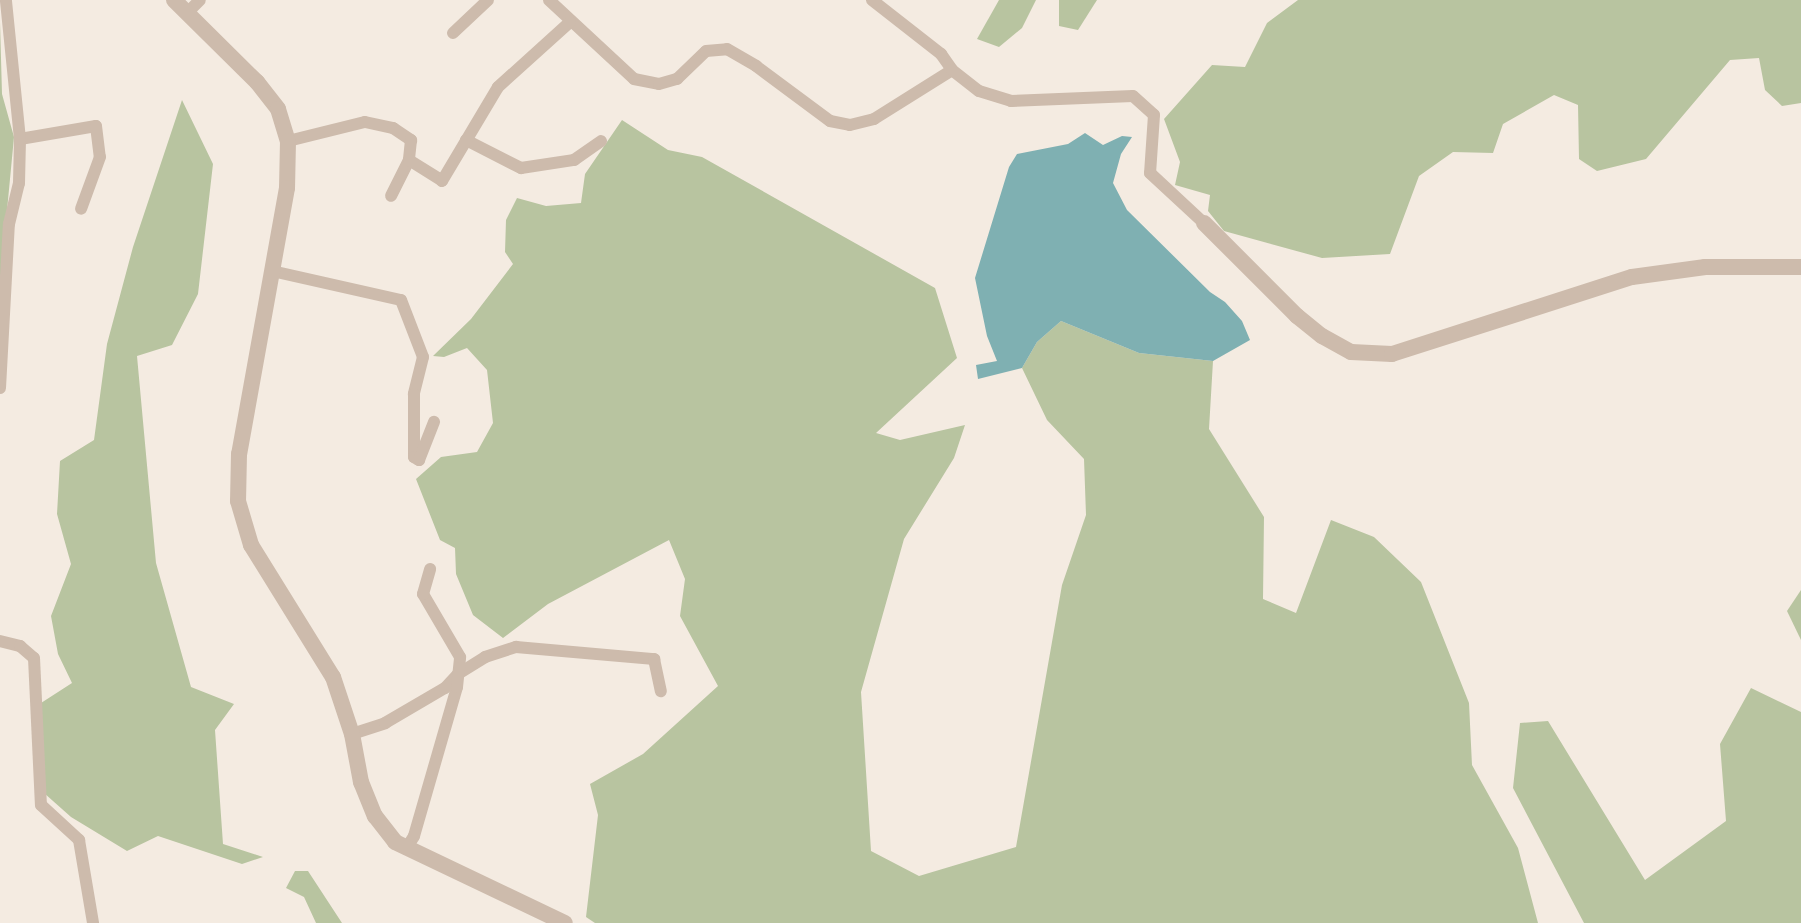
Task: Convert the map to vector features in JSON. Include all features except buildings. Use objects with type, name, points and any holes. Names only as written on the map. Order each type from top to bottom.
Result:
[{"type":"street","points":[[0,388],[9,224],[19,183],[20,139],[6,0]]},
{"type":"street","points":[[174,0],[257,82],[278,109],[288,141],[287,188],[239,454],[238,501],[251,545],[333,677],[352,734],[361,782],[375,816],[395,842],[565,923]]},
{"type":"street","points":[[187,13],[200,0]]},
{"type":"street","points":[[453,33],[488,0]]},
{"type":"street","points":[[549,0],[634,79],[659,84],[677,79],[706,51],[727,49],[756,66],[830,121],[850,125],[874,119],[952,70]]},
{"type":"street","points":[[872,0],[941,54],[952,70],[979,91],[1011,101],[1133,96],[1154,115],[1150,173],[1297,316],[1322,336],[1351,352],[1392,354],[1632,277],[1705,267],[1801,267]]},
{"type":"street","points":[[409,160],[442,181],[498,87],[570,22]]},
{"type":"street","points":[[288,141],[365,122],[393,128],[411,140],[409,160],[391,196]]},
{"type":"street","points":[[20,139],[96,126],[100,157],[81,209]]},
{"type":"street","points":[[466,140],[521,168],[574,160],[601,141]]},
{"type":"street","points":[[272,271],[401,300],[423,357],[414,394],[414,457],[419,460],[434,422]]},
{"type":"street","points":[[406,849],[414,836],[460,657],[423,594],[430,569]]},
{"type":"street","points":[[0,641],[20,646],[34,658],[41,805],[79,840],[93,923]]},
{"type":"street","points":[[352,734],[397,716],[445,688],[458,674],[485,657],[516,647],[654,659],[661,691]]},
{"type":"green space","points":[[999,0],[1036,0],[1022,28],[999,47],[977,39]]},
{"type":"green space","points":[[1059,0],[1097,0],[1078,30],[1059,26]]},
{"type":"green space","points":[[1298,0],[1801,0],[1801,103],[1782,106],[1765,90],[1759,58],[1730,60],[1646,159],[1597,171],[1579,159],[1578,105],[1554,95],[1503,124],[1493,153],[1453,152],[1419,176],[1390,254],[1322,258],[1224,231],[1208,211],[1210,195],[1175,185],[1180,162],[1164,119],[1212,65],[1245,67],[1267,23]]},
{"type":"green space","points":[[0,22],[2,94],[14,137],[0,284]]},
{"type":"green space","points":[[182,100],[213,164],[198,294],[172,345],[137,356],[156,563],[191,687],[234,704],[215,730],[223,844],[263,857],[242,864],[158,836],[127,851],[71,817],[44,793],[41,703],[72,683],[58,654],[51,616],[71,564],[57,514],[60,461],[94,440],[107,344],[133,247]]},
{"type":"green space","points":[[622,120],[668,150],[702,157],[935,288],[957,358],[876,433],[900,440],[965,425],[954,458],[904,539],[861,692],[871,851],[919,876],[1016,847],[1062,585],[1086,515],[1084,459],[1047,420],[1022,368],[1037,342],[1061,321],[1139,353],[1213,361],[1209,429],[1264,517],[1263,599],[1296,613],[1331,520],[1374,537],[1421,582],[1469,703],[1472,765],[1518,848],[1538,923],[595,923],[586,917],[598,815],[590,784],[643,754],[718,686],[680,616],[685,579],[669,540],[548,604],[503,638],[473,615],[456,574],[455,548],[440,540],[416,479],[441,457],[477,452],[493,423],[487,370],[467,348],[444,357],[433,356],[471,319],[513,264],[505,252],[506,220],[517,198],[546,206],[581,203],[585,174]]},
{"type":"green space","points":[[1801,590],[1801,640],[1787,611]]},
{"type":"green space","points":[[1751,688],[1801,712],[1801,923],[1584,923],[1513,788],[1520,723],[1548,721],[1645,880],[1726,821],[1720,744]]},
{"type":"green space","points":[[295,871],[308,871],[342,923],[316,923],[304,897],[286,888]]},
{"type":"water","points":[[1085,133],[1103,145],[1122,136],[1132,137],[1121,154],[1113,183],[1127,210],[1210,292],[1225,302],[1242,321],[1250,340],[1213,361],[1139,353],[1061,321],[1037,342],[1022,368],[978,379],[976,365],[997,361],[987,336],[975,278],[1009,167],[1017,154],[1068,144]]}]
